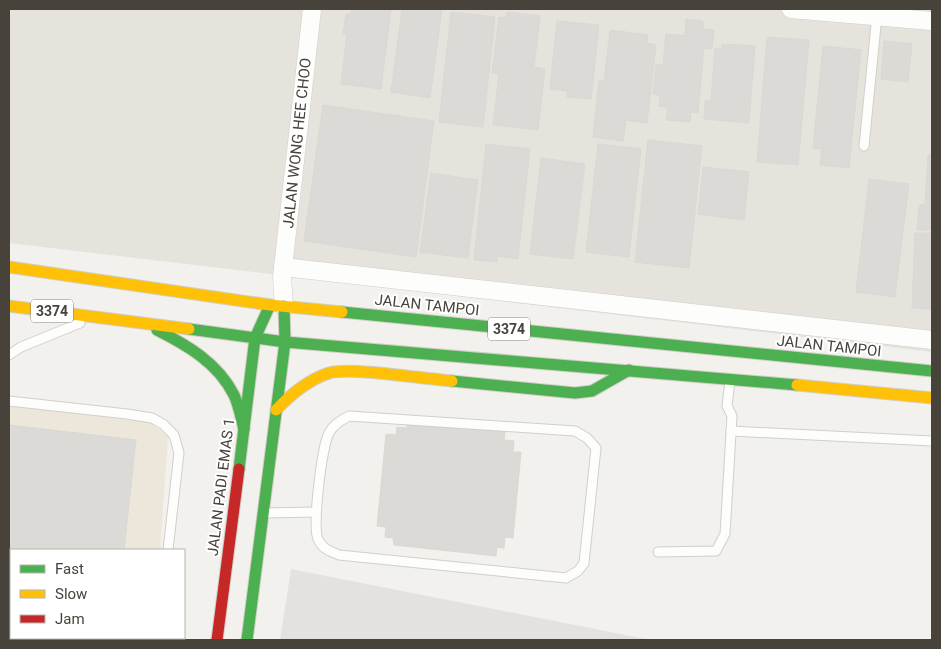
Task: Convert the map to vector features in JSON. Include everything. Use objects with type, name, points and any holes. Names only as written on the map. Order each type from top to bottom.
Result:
[{"type":"main road","name":"JALAN TAMPOI","points":[[9,267],[277,305],[732,365],[932,398]]},
{"type":"main road","name":"JALAN PADI EMAS 1","points":[[216,640],[255,338],[277,305]]},
{"type":"main road","points":[[247,640],[285,342],[277,305]]},
{"type":"main road","name":"JALAN TAMPOI","points":[[9,306],[285,342],[630,370],[732,365],[932,371]]},
{"type":"main road","points":[[140,322],[183,343],[200,354],[218,372],[233,393],[244,429]]},
{"type":"main road","points":[[276,410],[295,389],[309,380],[340,370],[575,393],[592,390],[630,370]]},
{"type":"street","name":"JALAN WONG HEE CHOO","points":[[277,305],[312,9]]},
{"type":"street","points":[[791,9],[932,21]]},
{"type":"street","points":[[282,272],[932,340]]},
{"type":"lane","points":[[864,146],[877,15]]},
{"type":"lane","points":[[9,355],[21,347],[96,316]]},
{"type":"lane","points":[[9,346],[21,347]]},
{"type":"lane","points":[[658,552],[716,551],[725,534],[732,416],[727,406],[732,365]]},
{"type":"lane","points":[[9,402],[127,414],[152,418],[163,424],[174,435],[179,453],[168,549]]},
{"type":"lane","points":[[349,416],[575,431],[587,438],[596,448],[584,563],[578,571],[566,578],[339,554],[324,548],[317,538],[315,512],[328,434],[335,423],[349,416]]},
{"type":"lane","points":[[731,431],[932,441]]},
{"type":"lane","points":[[263,513],[315,512]]},
{"type":"shaded area","points":[[9,9],[932,9],[932,352],[9,243]]},
{"type":"shaded area","points":[[9,406],[150,422],[168,437],[160,549],[10,549],[10,639],[154,640],[9,640]]},
{"type":"shaded area","points":[[291,569],[651,640],[280,640]]},
{"type":"building","points":[[352,9],[391,9],[381,89],[341,84],[347,34],[343,34],[346,14],[351,14]]},
{"type":"building","points":[[402,9],[442,9],[430,98],[391,92]]},
{"type":"building","points":[[451,12],[495,17],[483,127],[439,122]]},
{"type":"building","points":[[507,12],[540,16],[534,67],[545,69],[538,130],[493,125],[499,74],[492,73],[499,17],[506,18]]},
{"type":"building","points":[[686,19],[703,21],[703,29],[714,30],[712,49],[704,48],[698,113],[691,112],[690,122],[666,120],[668,107],[659,106],[660,95],[653,94],[656,65],[663,65],[666,34],[685,36]]},
{"type":"building","points":[[557,21],[599,25],[591,99],[567,97],[567,91],[550,89]]},
{"type":"building","points":[[610,30],[648,35],[647,43],[656,45],[647,123],[626,120],[623,141],[593,137],[599,80],[604,81]]},
{"type":"building","points":[[767,37],[809,40],[798,165],[757,162]]},
{"type":"building","points":[[884,41],[912,44],[908,82],[881,79]]},
{"type":"building","points":[[722,44],[755,46],[749,123],[704,119],[705,101],[711,101],[715,48],[722,48]]},
{"type":"building","points":[[823,46],[861,50],[849,168],[820,165],[822,149],[813,148]]},
{"type":"building","points":[[323,105],[434,121],[416,257],[304,241]]},
{"type":"building","points":[[648,140],[702,146],[689,268],[635,262]]},
{"type":"building","points":[[486,144],[530,149],[518,259],[498,256],[497,262],[474,260]]},
{"type":"building","points":[[598,144],[641,149],[629,257],[586,252]]},
{"type":"building","points":[[928,155],[932,155],[932,230],[917,230],[919,205],[925,204]]},
{"type":"building","points":[[541,158],[585,164],[573,259],[530,254]]},
{"type":"building","points":[[703,167],[749,172],[744,220],[698,214]]},
{"type":"building","points":[[431,173],[478,180],[468,258],[420,252]]},
{"type":"building","points":[[869,179],[909,184],[895,297],[856,292]]},
{"type":"building","points":[[915,233],[932,233],[932,309],[912,308]]},
{"type":"building","points":[[407,421],[505,431],[504,440],[514,441],[513,452],[521,452],[513,538],[505,537],[504,548],[497,547],[496,556],[394,545],[393,538],[385,537],[386,527],[377,526],[386,434],[396,435],[397,427],[407,428]]},
{"type":"building","points":[[9,425],[136,440],[124,549],[10,549],[10,639],[114,640],[9,640]]},
{"type":"traffic: fast","points":[[239,469],[255,338],[270,305]]},
{"type":"traffic: fast","points":[[247,640],[285,342],[284,306]]},
{"type":"traffic: fast","points":[[342,312],[932,371]]},
{"type":"traffic: fast","points":[[189,329],[285,342],[797,385]]},
{"type":"traffic: fast","points":[[157,330],[201,356],[219,373],[234,395],[244,429]]},
{"type":"traffic: fast","points":[[452,381],[575,393],[592,391],[629,370]]},
{"type":"traffic: slow","points":[[9,267],[270,305],[342,312]]},
{"type":"traffic: slow","points":[[9,306],[189,329]]},
{"type":"traffic: slow","points":[[276,410],[300,388],[314,379],[329,373],[371,372],[452,381]]},
{"type":"traffic: slow","points":[[797,385],[932,398]]},
{"type":"traffic: jam","points":[[217,640],[239,469]]}]
